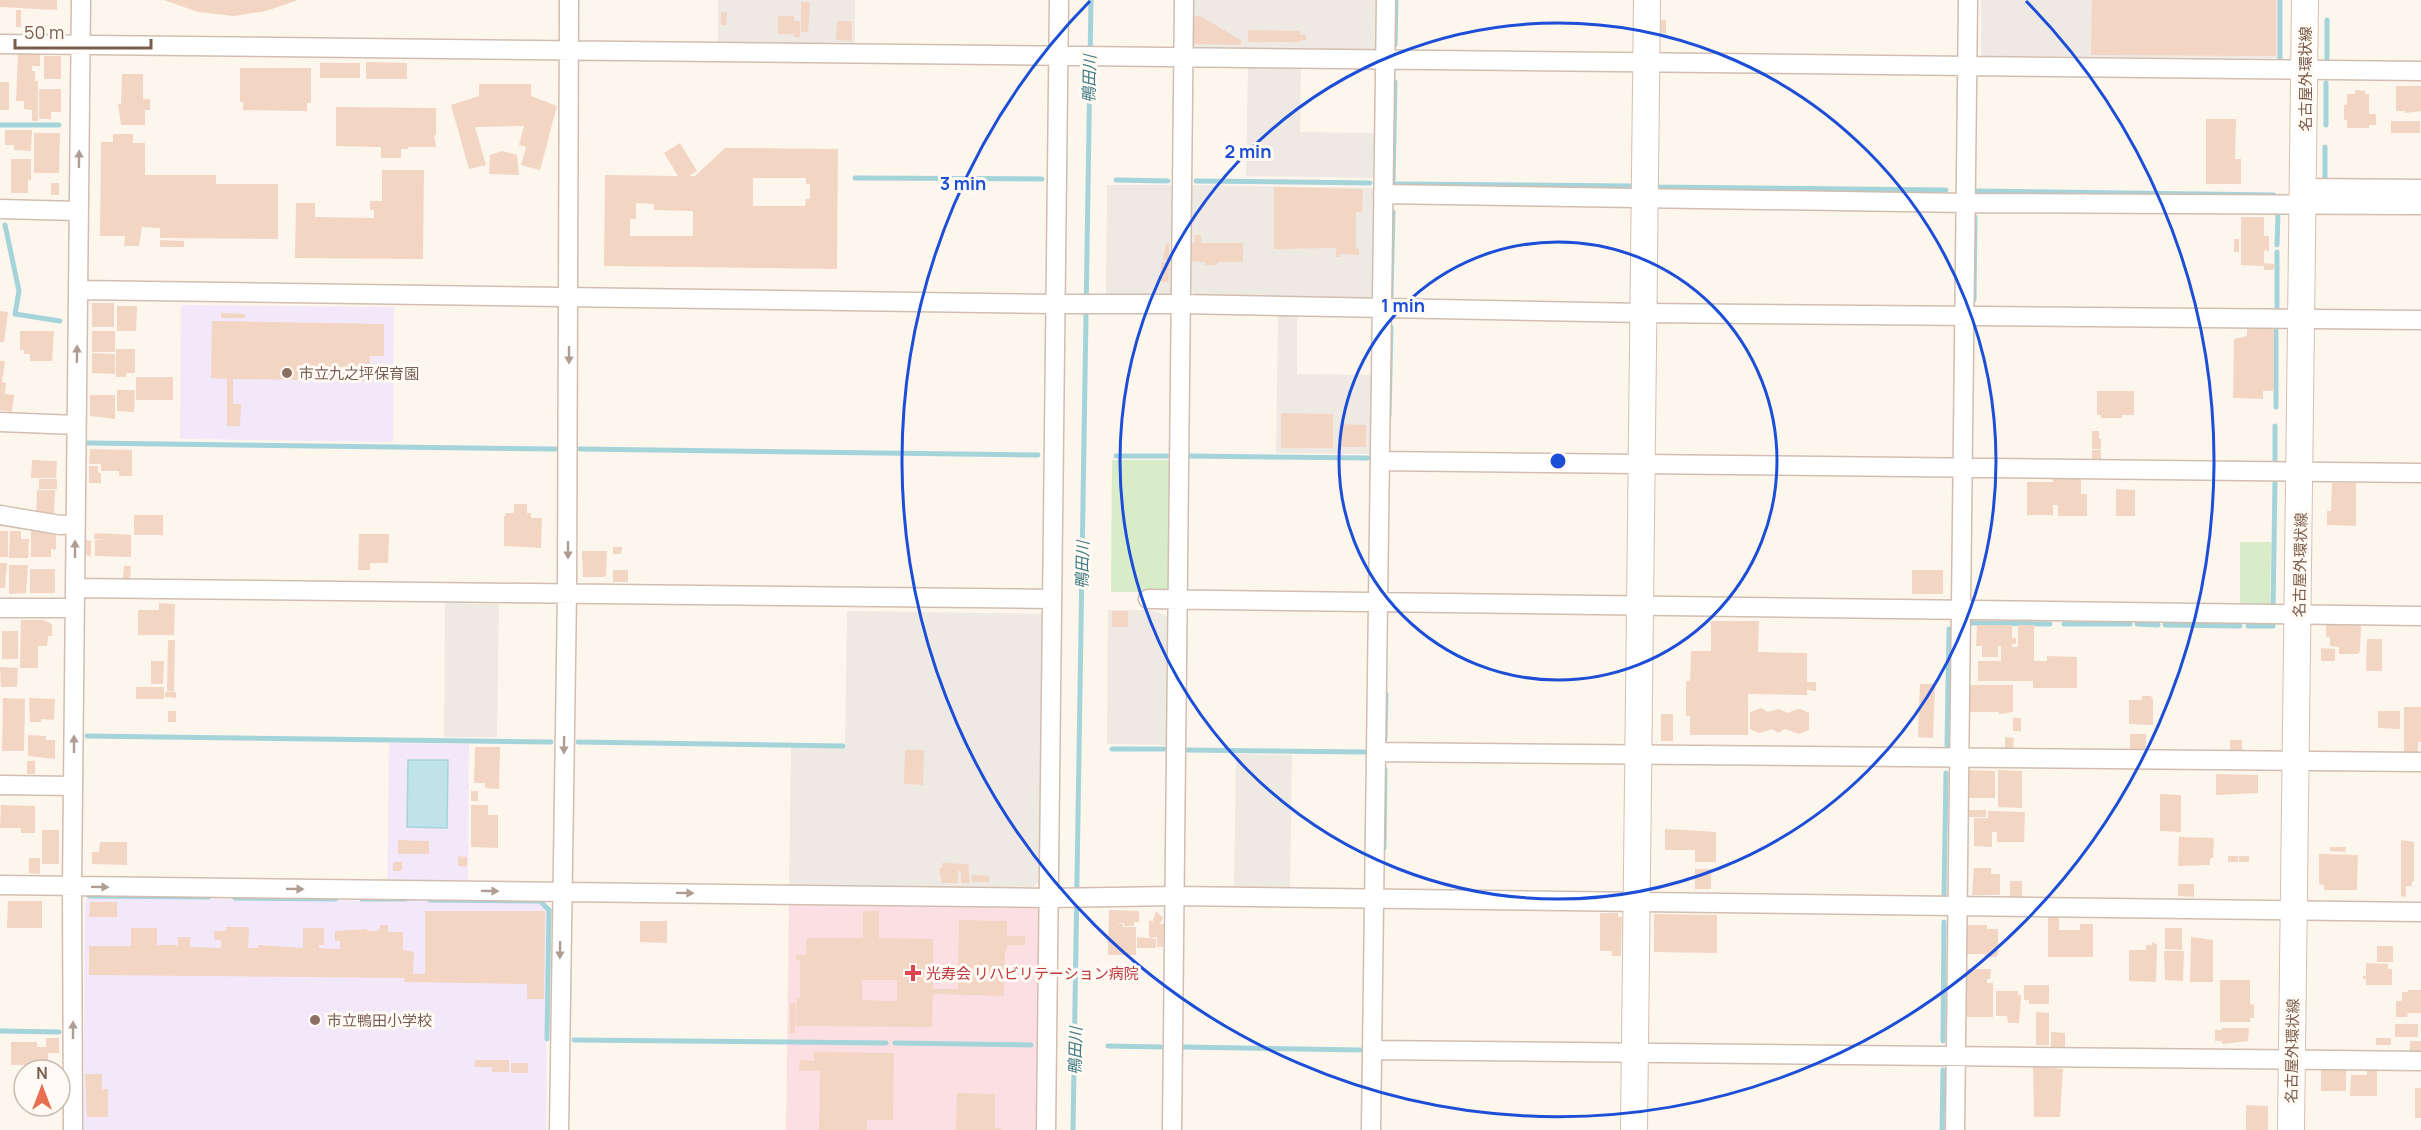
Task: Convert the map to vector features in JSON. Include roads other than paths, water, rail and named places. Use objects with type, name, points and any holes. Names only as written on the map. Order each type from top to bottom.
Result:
[{"type":"street","points":[[73,1130],[72,887],[81,0]]},
{"type":"street","points":[[559,1130],[567,593],[569,0]]},
{"type":"street","points":[[1046,1130],[1055,898],[1052,599],[1060,304],[1063,56],[1059,0]]},
{"type":"street","points":[[1172,1130],[1184,0]]},
{"type":"street","points":[[1371,1130],[1386,0]]},
{"type":"street","points":[[1634,1130],[1647,0]]},
{"type":"street","points":[[1955,1130],[1968,0]]},
{"type":"street","name":"名古屋外環状線","points":[[2291,1130],[2306,0]]},
{"type":"street","points":[[0,44],[2421,71]]},
{"type":"street","points":[[1383,194],[1966,203],[2305,196],[2421,189]]},
{"type":"street","points":[[2305,196],[2421,205]]},
{"type":"street","points":[[0,209],[78,211]]},
{"type":"street","points":[[78,290],[1181,304],[1643,313],[2421,320]]},
{"type":"street","points":[[0,422],[76,425]]},
{"type":"street","points":[[1380,461],[2421,473]]},
{"type":"street","points":[[0,515],[60,525],[75,524]]},
{"type":"street","points":[[75,588],[1052,599]]},
{"type":"street","points":[[1148,599],[2421,616]]},
{"type":"street","points":[[0,608],[75,608]]},
{"type":"street","points":[[1376,753],[1960,756],[2421,762]]},
{"type":"street","points":[[0,785],[74,786]]},
{"type":"street","points":[[0,885],[1055,898],[1175,896],[2421,912]]},
{"type":"street","points":[[1372,1050],[2421,1061]]},
{"type":"water","points":[[408,760],[448,760],[447,828],[407,827]]},
{"type":"waterway","name":"鴨田川","points":[[1073,1130],[1091,0]]},
{"type":"waterway","points":[[1395,45],[1396,0]]},
{"type":"waterway","points":[[2280,0],[2280,61]]},
{"type":"waterway","points":[[2327,20],[2327,62]]},
{"type":"waterway","points":[[1393,183],[1395,82]]},
{"type":"waterway","points":[[2326,83],[2326,125]]},
{"type":"waterway","points":[[0,125],[59,125]]},
{"type":"waterway","points":[[2325,147],[2325,184]]},
{"type":"waterway","points":[[855,178],[1042,179]]},
{"type":"waterway","points":[[1116,180],[1168,181]]},
{"type":"waterway","points":[[1196,181],[1370,183]]},
{"type":"waterway","points":[[1656,182],[1656,187],[1946,190]]},
{"type":"waterway","points":[[1397,184],[1632,186]]},
{"type":"waterway","points":[[1978,191],[2274,195]]},
{"type":"waterway","points":[[1391,297],[1393,212]]},
{"type":"waterway","points":[[2277,245],[2278,214]]},
{"type":"waterway","points":[[1974,300],[1975,217]]},
{"type":"waterway","points":[[5,225],[19,291],[15,314],[60,321]]},
{"type":"waterway","points":[[2277,252],[2277,312]]},
{"type":"waterway","points":[[1389,416],[1391,327]]},
{"type":"waterway","points":[[2276,331],[2276,407]]},
{"type":"waterway","points":[[2275,426],[2275,465]]},
{"type":"waterway","points":[[88,443],[556,449]]},
{"type":"waterway","points":[[580,449],[1038,455]]},
{"type":"waterway","points":[[1116,456],[1167,456]]},
{"type":"waterway","points":[[1189,456],[1368,458]]},
{"type":"waterway","points":[[2273,609],[2275,482]]},
{"type":"waterway","points":[[1970,623],[2050,624]]},
{"type":"waterway","points":[[2064,624],[2130,624]]},
{"type":"waterway","points":[[2137,624],[2158,625]]},
{"type":"waterway","points":[[2165,625],[2240,626]]},
{"type":"waterway","points":[[2248,626],[2273,626]]},
{"type":"waterway","points":[[1947,745],[1949,629]]},
{"type":"waterway","points":[[1385,739],[1386,694]]},
{"type":"waterway","points":[[87,736],[551,742]]},
{"type":"waterway","points":[[578,742],[843,746]]},
{"type":"waterway","points":[[1112,749],[1164,749]]},
{"type":"waterway","points":[[1187,750],[1365,752]]},
{"type":"waterway","points":[[1384,848],[1385,769]]},
{"type":"waterway","points":[[1944,895],[1946,773]]},
{"type":"waterway","points":[[89,896],[209,897]]},
{"type":"waterway","points":[[235,898],[336,899]]},
{"type":"waterway","points":[[362,899],[405,899]]},
{"type":"waterway","points":[[430,900],[540,901],[549,910],[547,1039]]},
{"type":"waterway","points":[[1943,1041],[1944,922]]},
{"type":"waterway","points":[[0,1031],[59,1032]]},
{"type":"waterway","points":[[574,1040],[886,1043]]},
{"type":"waterway","points":[[895,1043],[1031,1045]]},
{"type":"waterway","points":[[1108,1046],[1161,1047]]},
{"type":"waterway","points":[[1183,1047],[1361,1050]]},
{"type":"waterway","points":[[1942,1130],[1943,1070]]},
{"type":"place","name":"市立九之坪保育園","points":[[287,373]]},
{"type":"place","name":"光寿会 リハビリテーション病院","points":[[913,973]]},
{"type":"place","name":"市立鴨田小学校","points":[[315,1020]]}]
